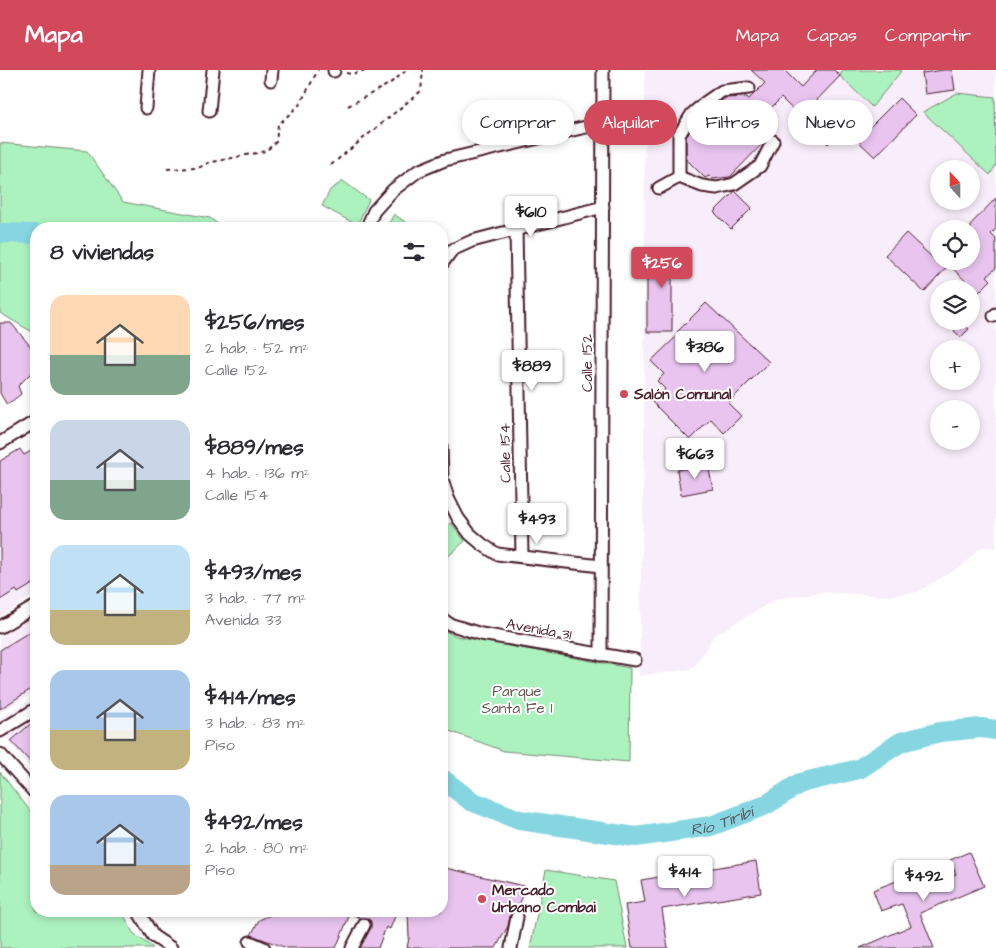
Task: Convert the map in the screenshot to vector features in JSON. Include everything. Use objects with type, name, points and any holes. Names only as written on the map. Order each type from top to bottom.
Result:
[{"type":"street","points":[[146,108],[150,70]]},
{"type":"street","points":[[209,111],[213,70]]},
{"type":"street","name":"Calle 152","points":[[602,70],[603,100]]},
{"type":"street","points":[[679,177],[679,135],[692,114],[722,91],[749,88]]},
{"type":"street","points":[[369,222],[374,211],[393,190],[418,171],[445,160],[584,127]]},
{"type":"street","name":"Calle 152","points":[[601,655],[603,145]]},
{"type":"street","points":[[679,177],[702,186],[717,188],[734,184],[760,166],[771,145]]},
{"type":"street","points":[[659,188],[679,177]]},
{"type":"street","points":[[448,255],[452,250],[472,241],[602,207]]},
{"type":"street","name":"Calle 154","points":[[516,228],[522,556]]},
{"type":"street","points":[[2,437],[30,424]]},
{"type":"street","points":[[448,498],[458,518],[470,534],[482,545],[498,554],[600,566]]},
{"type":"street","points":[[0,627],[30,610]]},
{"type":"street","name":"Avenida 31","points":[[448,623],[481,634],[635,660]]},
{"type":"street","points":[[0,731],[30,713]]},
{"type":"street","points":[[0,754],[30,789]]},
{"type":"street","points":[[142,917],[153,936],[171,948]]},
{"type":"street","points":[[511,948],[518,917]]},
{"type":"street","points":[[352,948],[364,925]]},
{"type":"street","points":[[250,942],[264,948]]},
{"type":"path","points":[[167,169],[198,168],[208,163],[266,151],[276,142],[278,125],[300,104],[318,70]]},
{"type":"path","points":[[346,73],[352,74],[366,70]]},
{"type":"path","points":[[348,106],[388,84],[408,70]]},
{"type":"path","points":[[331,165],[421,91],[423,70]]},
{"type":"shaded area","points":[[645,70],[996,70],[996,548],[981,547],[963,565],[917,592],[888,596],[822,592],[776,599],[714,636],[693,669],[639,676],[644,456],[645,145],[677,145],[677,100],[645,100]]},
{"type":"shaded area","points":[[20,523],[30,542],[30,598],[0,617],[0,535]]},
{"type":"shaded area","points":[[30,618],[30,695],[0,713],[0,635]]},
{"type":"shaded area","points":[[30,700],[30,768],[0,730],[0,719]]},
{"type":"green space","points":[[843,70],[902,70],[873,106],[873,100],[865,100],[840,76]]},
{"type":"green space","points":[[957,93],[995,97],[996,165],[990,175],[980,166],[980,160],[974,160],[923,112]]},
{"type":"green space","points":[[0,143],[87,151],[123,202],[210,218],[215,222],[30,222],[30,331],[0,313]]},
{"type":"green space","points":[[343,181],[369,200],[358,222],[351,222],[322,206],[330,190]]},
{"type":"green space","points":[[394,214],[405,222],[390,222]]},
{"type":"green space","points":[[451,523],[465,541],[448,557],[448,524]]},
{"type":"green space","name":"Parque Santa Fe 1","points":[[448,632],[456,636],[630,668],[629,762],[504,751],[448,731]]},
{"type":"green space","points":[[0,772],[30,811],[30,917],[125,917],[133,933],[153,948],[0,948]]},
{"type":"green space","points":[[546,870],[614,881],[627,948],[530,948]]},
{"type":"water","points":[[950,863],[954,874],[924,886],[920,875]]},
{"type":"building","points":[[751,70],[784,70],[801,87],[817,70],[834,70],[840,76],[817,100],[788,100],[788,105],[781,98],[778,101],[722,100],[725,98],[747,97],[749,99],[765,83]]},
{"type":"building","points":[[952,70],[955,90],[925,94],[922,73]]},
{"type":"building","points":[[899,98],[916,115],[875,157],[862,145],[873,145],[873,124]]},
{"type":"building","points":[[687,136],[687,145],[761,145],[730,177],[712,179],[709,176],[705,178],[686,159]]},
{"type":"building","points":[[735,191],[752,208],[731,229],[714,212]]},
{"type":"building","points":[[996,198],[996,229],[991,234],[996,239],[996,268],[987,276],[991,280],[980,291],[980,280],[965,280],[954,270],[980,270],[980,220],[975,220]]},
{"type":"building","points":[[906,233],[930,255],[930,270],[944,270],[935,280],[930,280],[930,286],[924,292],[885,255]]},
{"type":"building","points":[[647,253],[676,253],[672,256],[685,257],[685,277],[672,277],[672,332],[647,332]]},
{"type":"building","points":[[706,303],[769,362],[728,403],[741,416],[724,433],[711,419],[690,440],[652,402],[665,389],[657,381],[664,374],[651,361],[681,332],[677,332]]},
{"type":"building","points":[[0,323],[11,323],[30,346],[30,374],[18,386],[21,394],[7,405],[0,393]]},
{"type":"building","points":[[955,330],[968,330],[961,337]]},
{"type":"building","points":[[20,449],[24,455],[30,452],[30,586],[18,593],[16,590],[0,600],[0,461]]},
{"type":"building","points":[[708,465],[713,489],[681,495],[677,470]]},
{"type":"building","points":[[30,632],[30,690],[0,709],[0,650]]},
{"type":"building","points":[[30,724],[30,762],[11,741]]},
{"type":"building","points":[[969,852],[984,886],[920,913],[934,948],[860,948],[911,926],[902,904],[881,911],[873,890],[917,873],[924,888],[956,874],[950,860]]},
{"type":"building","points":[[756,861],[761,893],[662,909],[668,948],[632,948],[625,905],[645,902],[641,880]]},
{"type":"building","name":"Mercado Urbano Combai","points":[[448,869],[528,887],[516,910],[511,912],[508,926],[496,948],[407,948],[409,938],[408,917],[448,917]]},
{"type":"building","points":[[266,917],[349,917],[336,948],[287,948],[251,935],[259,920]]},
{"type":"building","points":[[358,917],[395,917],[390,929],[386,927],[378,948],[360,948],[371,928],[371,921],[367,918]]},
{"type":"waterway","name":"Río Tiribí","points":[[0,233],[30,234]]},
{"type":"waterway","name":"Río Tiribí","points":[[448,783],[471,801],[519,820],[636,837],[711,826],[766,805],[800,783],[859,769],[901,742],[940,732],[981,728],[996,730]]},
{"type":"place","name":"Salón Comunal","points":[[624,394]]},
{"type":"place","name":"Mercado Urbano Combai","points":[[482,899]]}]
